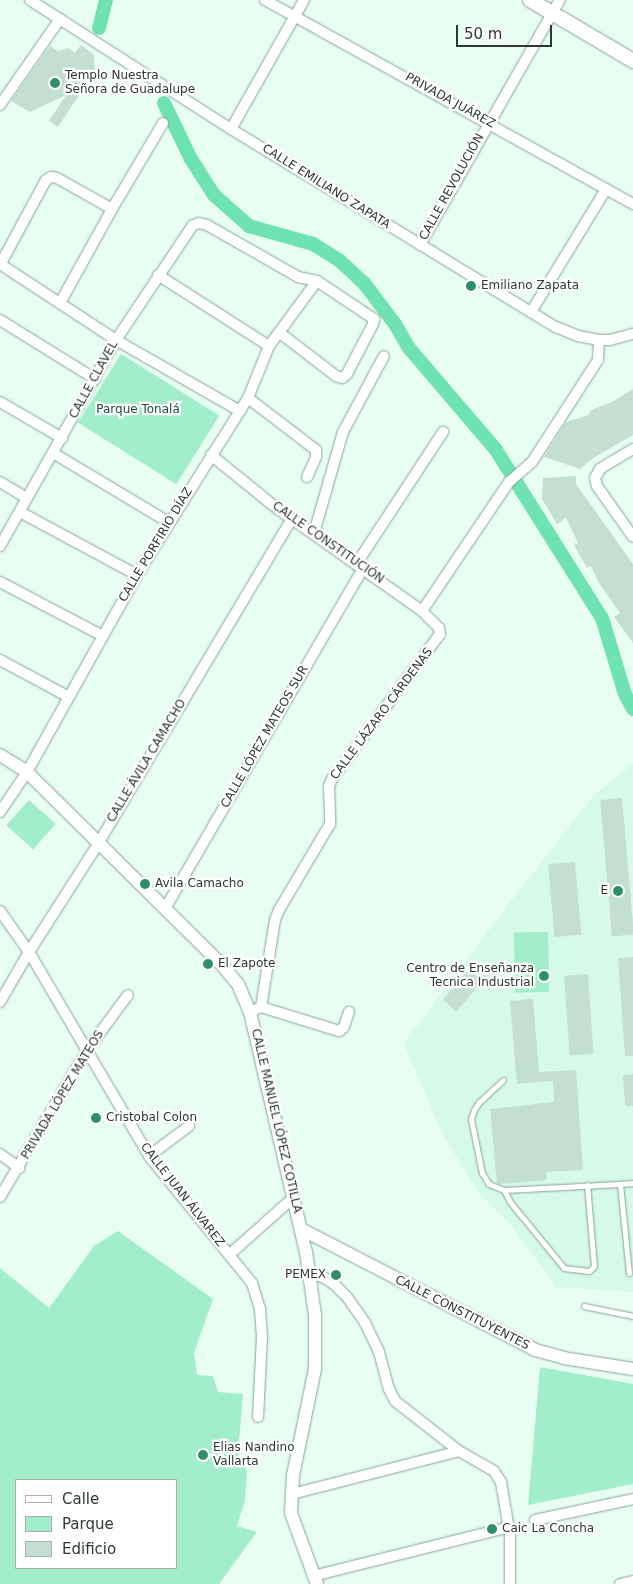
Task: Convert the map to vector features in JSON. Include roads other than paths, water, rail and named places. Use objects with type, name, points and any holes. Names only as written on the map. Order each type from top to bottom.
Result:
[{"type":"main road","points":[[530,0],[633,61]]},
{"type":"street","name":"PRIVADA JUÁREZ","points":[[265,0],[489,122],[633,204]]},
{"type":"street","points":[[231,129],[304,0]]},
{"type":"street","name":"CALLE REVOLUCIÓN","points":[[420,245],[560,0]]},
{"type":"street","name":"CALLE EMILIANO ZAPATA","points":[[34,1],[231,129],[531,312],[578,336],[610,340],[633,334]]},
{"type":"street","points":[[0,105],[60,19]]},
{"type":"street","points":[[60,303],[112,209],[163,123]]},
{"type":"street","points":[[112,209],[57,178],[51,177],[46,180],[0,265],[116,340],[240,411]]},
{"type":"street","points":[[531,312],[606,189]]},
{"type":"street","name":"CALLE CLAVEL","points":[[0,546],[116,340],[158,275],[193,226],[199,223],[207,225],[298,277],[318,281]]},
{"type":"street","points":[[158,275],[269,346]]},
{"type":"street","points":[[280,333],[336,376],[342,378],[347,374],[374,319],[371,315],[318,281]]},
{"type":"street","name":"CALLE PORFIRIO DÍAZ","points":[[0,812],[27,772],[137,575],[248,398],[269,346],[318,281]]},
{"type":"street","points":[[0,320],[95,379]]},
{"type":"street","points":[[422,611],[509,482],[532,462],[598,360],[599,340]]},
{"type":"street","points":[[314,533],[342,432],[384,356]]},
{"type":"street","points":[[248,398],[316,450],[316,457],[307,477]]},
{"type":"street","points":[[0,402],[62,438]]},
{"type":"street","name":"CALLE LÓPEZ MATEOS SUR","points":[[166,908],[360,565],[443,432]]},
{"type":"street","points":[[633,448],[600,468],[595,478],[597,486],[633,537]]},
{"type":"street","points":[[53,453],[170,523]]},
{"type":"street","name":"CALLE CONSTITUCIÓN","points":[[211,455],[292,518],[422,611],[439,628],[440,634]]},
{"type":"street","points":[[0,482],[27,498]]},
{"type":"street","points":[[20,512],[137,575]]},
{"type":"street","name":"CALLE ÁVILA CAMACHO","points":[[0,1002],[29,952],[98,844],[292,518]]},
{"type":"street","points":[[0,582],[102,636]]},
{"type":"street","name":"CALLE LÁZARO CÁRDENAS","points":[[256,1010],[275,920],[327,832],[331,815],[329,793],[332,779],[440,634]]},
{"type":"street","points":[[0,660],[69,697]]},
{"type":"street","name":"CALLE MANUEL LÓPEZ COTILLA","points":[[0,755],[27,772],[98,844],[166,908],[221,964],[256,1010],[293,1198],[301,1229],[315,1315],[315,1368],[293,1475],[291,1513],[315,1580]]},
{"type":"street","name":"CALLE JUAN ÁLVAREZ","points":[[0,911],[29,952],[88,1049],[149,1156],[252,1283],[260,1309],[262,1336],[258,1417]]},
{"type":"street","name":"PRIVADA LÓPEZ MATEOS","points":[[0,1197],[19,1168],[88,1049],[128,995]]},
{"type":"street","points":[[256,1010],[339,1031],[344,1027],[349,1012]]},
{"type":"street","points":[[149,1156],[189,1126]]},
{"type":"street","points":[[0,1154],[19,1168]]},
{"type":"street","points":[[229,1255],[293,1198]]},
{"type":"street","name":"CALLE CONSTITUYENTES","points":[[301,1229],[535,1350],[564,1358],[633,1369]]},
{"type":"street","points":[[309,1274],[323,1277],[334,1284],[347,1297],[365,1323],[379,1352],[389,1389],[395,1401],[459,1450],[494,1470],[501,1482],[509,1527],[510,1584]]},
{"type":"street","points":[[292,1494],[459,1450]]},
{"type":"street","points":[[535,1520],[633,1498]]},
{"type":"street","points":[[315,1580],[509,1527]]},
{"type":"street","points":[[620,1584],[633,1581]]},
{"type":"lane","points":[[503,1080],[479,1102],[471,1120],[482,1173],[489,1184],[504,1190],[633,1183]]},
{"type":"lane","points":[[620,1184],[630,1252],[629,1273]]},
{"type":"lane","points":[[504,1190],[510,1202],[564,1268],[589,1271],[594,1266],[587,1185]]},
{"type":"lane","points":[[584,1306],[633,1316]]},
{"type":"waterway","points":[[99,28],[106,0]]},
{"type":"waterway","points":[[164,103],[191,159],[214,195],[249,226],[313,244],[339,260],[364,283],[395,324],[409,348],[496,450],[602,618],[625,694],[633,709]]},
{"type":"place","name":"Templo Nuestra Señora de Guadalupe","points":[[55,83]]},
{"type":"place","name":"Emiliano Zapata","points":[[471,286]]},
{"type":"place","name":"Avila Camacho","points":[[145,884]]},
{"type":"place","name":"E","points":[[618,891]]},
{"type":"place","name":"El Zapote","points":[[208,964]]},
{"type":"place","name":"Centro de Enseñanza Tecnica Industrial","points":[[544,976]]},
{"type":"place","name":"Cristobal Colon","points":[[96,1118]]},
{"type":"place","name":"PEMEX","points":[[336,1275]]},
{"type":"place","name":"Elias Nandino Vallarta","points":[[203,1455]]},
{"type":"place","name":"Caic La Concha","points":[[492,1529]]},
{"type":"park label","name":"Parque Tonalá","points":[[138,410]]}]
